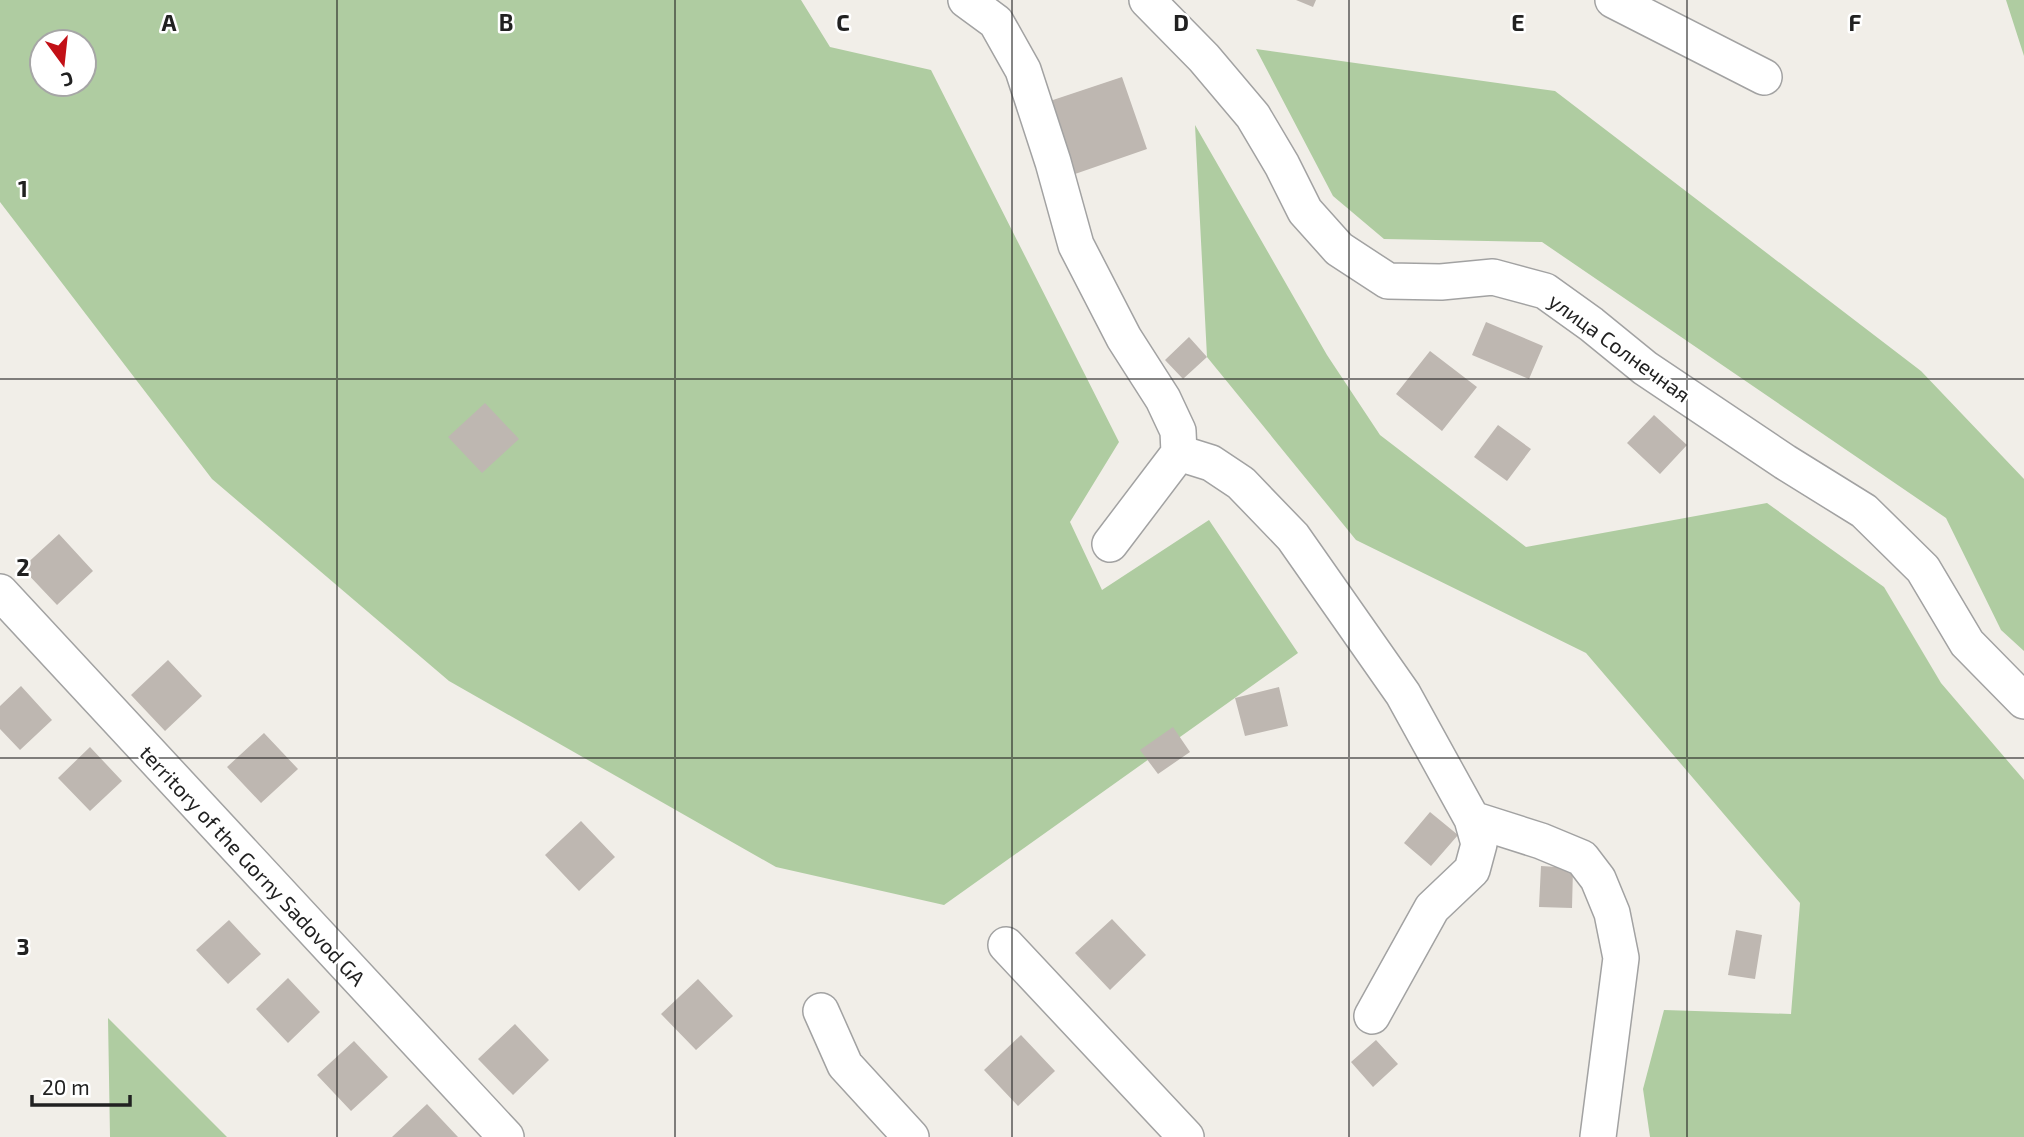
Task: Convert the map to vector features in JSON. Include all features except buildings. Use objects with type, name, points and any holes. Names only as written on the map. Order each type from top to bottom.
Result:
[{"type":"street","points":[[966,0],[996,22],[1023,70],[1076,245],[1124,338],[1163,399],[1178,432],[1179,453],[1110,544]]},
{"type":"street","name":"улица Солнечная","points":[[1147,0],[1203,58],[1253,116],[1305,211],[1339,249],[1388,281],[1441,282],[1493,277],[1545,291],[1645,368],[1785,462],[1864,511],[1923,569],[1967,643],[2024,701]]},
{"type":"street","points":[[1613,0],[1764,77]]},
{"type":"street","points":[[1179,453],[1211,463],[1241,483],[1293,537],[1403,694],[1472,819],[1479,844],[1472,870],[1432,908],[1372,1016]]},
{"type":"street","name":"territory of the Gorny Sadovod GA","points":[[0,592],[506,1137]]},
{"type":"street","points":[[1472,819],[1541,841],[1582,858],[1598,879],[1612,913],[1621,958],[1598,1137]]},
{"type":"street","points":[[1006,945],[1186,1137]]},
{"type":"street","points":[[821,1011],[845,1065],[911,1137]]},
{"type":"green space","points":[[0,0],[801,0],[830,47],[931,70],[1119,442],[1070,522],[1102,590],[1209,520],[1298,653],[944,905],[776,867],[449,681],[212,479],[0,202]]},
{"type":"green space","points":[[2006,0],[2024,0],[2024,56]]},
{"type":"green space","points":[[1256,49],[1555,91],[1921,371],[2024,479],[2024,651],[2001,630],[1946,518],[1542,242],[1384,239],[1333,196]]},
{"type":"green space","points":[[1195,125],[1327,355],[1380,435],[1526,547],[1767,503],[1884,587],[1941,683],[2024,780],[2024,1137],[1650,1137],[1643,1089],[1664,1010],[1791,1014],[1800,903],[1586,653],[1356,540],[1207,357]]},
{"type":"green space","points":[[108,1018],[227,1137],[110,1137]]}]
